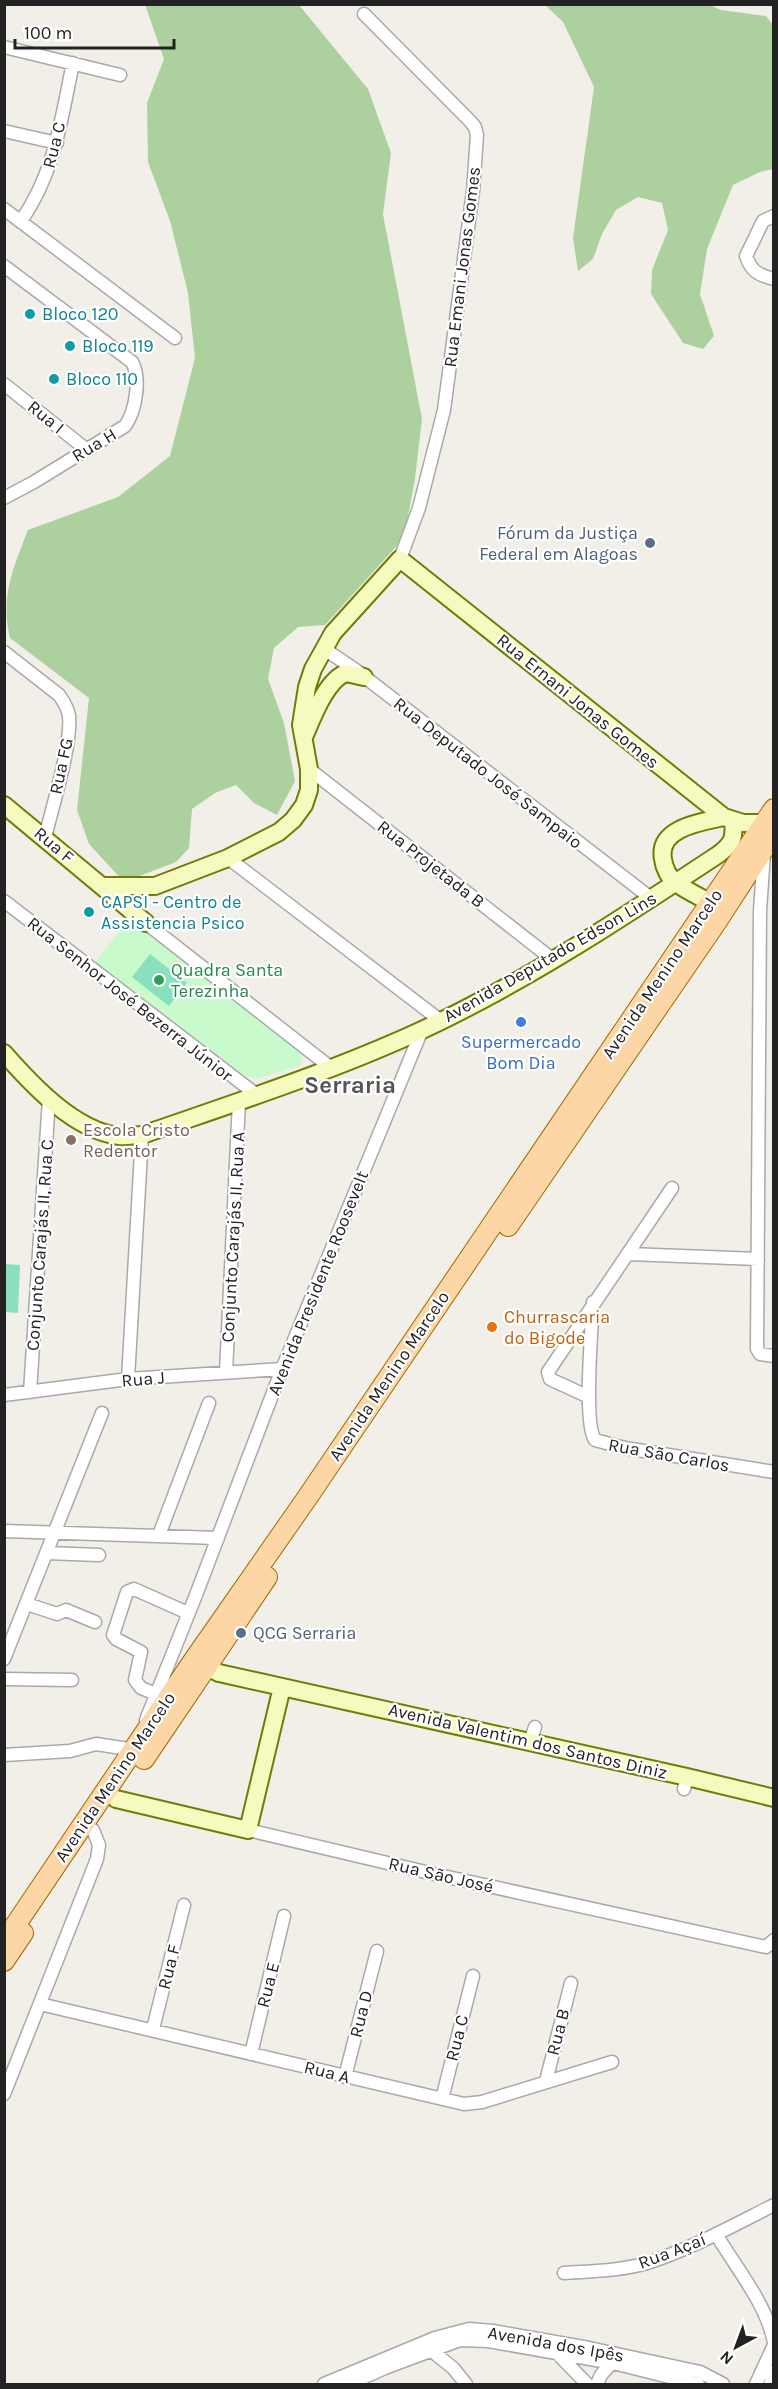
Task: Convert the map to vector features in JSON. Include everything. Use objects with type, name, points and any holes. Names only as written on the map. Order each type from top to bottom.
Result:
[{"type":"main road","name":"Avenida Menino Marcelo","points":[[4,1942],[139,1744],[291,1542],[769,828]]},
{"type":"main road","name":"Avenida Menino Marcelo","points":[[4,1961],[116,1799],[201,1664]]},
{"type":"main road","points":[[4,1918],[50,1875]]},
{"type":"street","name":"Rua Emani Jonas Gomes","points":[[364,14],[469,120],[475,127],[477,135],[473,192],[444,410],[419,508],[400,559]]},
{"type":"street","points":[[4,47],[120,75]]},
{"type":"street","name":"Rua C","points":[[21,221],[42,188],[57,143],[73,63]]},
{"type":"street","points":[[4,131],[57,143]]},
{"type":"street","points":[[4,209],[175,338]]},
{"type":"street","points":[[774,216],[763,221],[746,256],[750,268],[774,279]]},
{"type":"street","name":"Rua H","points":[[4,266],[132,362],[136,377],[134,405],[128,422],[114,435],[4,498]]},
{"type":"street","name":"Rua I","points":[[4,384],[87,450]]},
{"type":"street","points":[[102,886],[155,886],[228,858],[279,832],[293,820],[307,797],[309,769],[301,725],[307,687],[323,648],[333,633],[359,601],[400,559]]},
{"type":"street","name":"Rua Ernani Jonas Gomes","points":[[400,559],[728,819]]},
{"type":"street","name":"Rua Deputado José Sampaio","points":[[323,648],[363,676],[652,899]]},
{"type":"street","name":"Rua FG","points":[[4,652],[59,695],[66,704],[68,712],[69,733],[45,838]]},
{"type":"street","points":[[303,741],[325,693],[335,680],[346,673],[363,676]]},
{"type":"street","name":"Rua Projetada B","points":[[309,769],[552,959]]},
{"type":"street","name":"Rua F","points":[[4,805],[146,923]]},
{"type":"street","points":[[717,906],[676,883],[665,867],[662,848],[665,841],[674,832],[728,819],[769,828],[759,911],[758,1258],[759,1353],[774,1356]]},
{"type":"street","name":"Avenida Deputado Edson Lins","points":[[4,1053],[49,1098],[74,1118],[102,1132],[120,1136],[142,1135],[330,1067],[422,1030],[488,998],[652,899],[728,847],[734,837],[728,819]]},
{"type":"street","points":[[228,858],[441,1021]]},
{"type":"street","points":[[155,886],[141,906],[146,923],[330,1067]]},
{"type":"street","name":"Rua Senhor José Bezerra Júnior","points":[[4,901],[257,1095]]},
{"type":"street","name":"Avenida Presidente Roosevelt","points":[[139,1744],[142,1728],[189,1613],[282,1369],[422,1030]]},
{"type":"street","name":"Conjunto Carajás II, Rua C","points":[[30,1392],[49,1098]]},
{"type":"street","name":"Conjunto Carajás II, Rua A","points":[[226,1372],[239,1101]]},
{"type":"street","points":[[128,1379],[142,1135]]},
{"type":"street","points":[[589,1397],[550,1379],[548,1375],[593,1302],[629,1254],[672,1188]]},
{"type":"street","points":[[629,1254],[758,1258]]},
{"type":"street","name":"Rua São Carlos","points":[[593,1302],[589,1397],[591,1432],[595,1440],[600,1443],[774,1472]]},
{"type":"street","name":"Rua J","points":[[4,1395],[128,1379],[282,1369]]},
{"type":"street","points":[[159,1535],[209,1403]]},
{"type":"street","points":[[4,1659],[102,1413]]},
{"type":"street","points":[[4,1530],[218,1538]]},
{"type":"street","points":[[46,1553],[99,1555]]},
{"type":"street","points":[[156,1694],[141,1688],[135,1680],[141,1652],[116,1639],[113,1635],[127,1592],[135,1589],[189,1613]]},
{"type":"street","points":[[27,1604],[57,1614],[66,1610],[95,1622]]},
{"type":"street","name":"Avenida Valentim dos Santos Diniz","points":[[201,1664],[282,1687],[532,1734],[686,1783],[774,1798]]},
{"type":"street","points":[[4,1679],[72,1680]]},
{"type":"street","points":[[248,1830],[282,1687]]},
{"type":"street","points":[[4,1755],[70,1751],[96,1744],[139,1744]]},
{"type":"street","name":"Rua São José","points":[[116,1799],[434,1874],[770,1944]]},
{"type":"street","points":[[4,2094],[97,1859],[99,1845],[93,1830]]},
{"type":"street","name":"Rua F","points":[[153,2029],[184,1905]]},
{"type":"street","name":"Rua E","points":[[251,2054],[284,1916]]},
{"type":"street","name":"Rua D","points":[[345,2077],[376,1951]]},
{"type":"street","name":"Rua C","points":[[441,2099],[473,1976]]},
{"type":"street","name":"Rua B","points":[[546,2081],[571,1983]]},
{"type":"street","name":"Rua A","points":[[40,2004],[464,2104],[482,2102],[612,2062]]},
{"type":"street","name":"Rua Açaí","points":[[564,2274],[621,2269],[646,2263],[716,2234],[774,2205]]},
{"type":"street","points":[[716,2234],[771,2327],[774,2343],[756,2385]]},
{"type":"street","name":"Avenida dos Ipês","points":[[324,2385],[454,2331],[469,2329],[551,2341],[681,2378],[698,2385]]},
{"type":"street","points":[[453,2368],[460,2340]]},
{"type":"street","name":"Avenida dos Ipês","points":[[349,2385],[385,2368],[460,2340],[488,2341],[557,2353],[616,2359],[700,2372],[723,2385]]},
{"type":"street","points":[[551,2341],[557,2353],[587,2385]]},
{"type":"street","points":[[432,2351],[453,2368],[465,2385]]},
{"type":"street","points":[[597,2385],[601,2375],[616,2359]]},
{"type":"street","points":[[770,2385],[774,2371]]},
{"type":"green space","points":[[145,5],[299,5],[368,89],[391,153],[383,214],[422,419],[415,479],[404,538],[325,625],[298,627],[274,648],[268,679],[284,723],[295,781],[277,815],[254,803],[236,785],[215,793],[192,809],[189,848],[176,862],[124,882],[89,844],[77,810],[89,698],[10,638],[6,609],[13,570],[28,530],[118,497],[170,456],[195,358],[188,293],[170,221],[148,162],[147,103],[164,59]]},
{"type":"green space","points":[[545,5],[710,5],[721,10],[766,16],[773,25],[773,169],[760,172],[733,185],[707,249],[700,294],[714,336],[703,349],[683,343],[651,294],[652,270],[668,230],[662,203],[638,197],[616,210],[602,234],[593,259],[578,271],[573,238],[594,87],[563,22]]},
{"type":"green space","points":[[132,915],[303,1053],[300,1066],[256,1079],[244,1075],[95,962]]},
{"type":"green space","name":"Quadra Santa Terezinha","points":[[150,954],[187,983],[169,1006],[132,977]]},
{"type":"green space","points":[[5,1264],[20,1265],[18,1313],[5,1312]]},
{"type":"place","name":"Bloco 120","points":[[30,314]]},
{"type":"place","name":"Bloco 119","points":[[70,346]]},
{"type":"place","name":"Bloco 110","points":[[54,379]]},
{"type":"place","name":"Fórum da Justiça Federal em Alagoas","points":[[650,543]]},
{"type":"place","name":"CAPSI - Centro de Assistencia Psico","points":[[89,912]]},
{"type":"place","name":"Quadra Santa Terezinha","points":[[159,980]]},
{"type":"place","name":"Supermercado Bom Dia","points":[[521,1022]]},
{"type":"place","name":"Escola Cristo Redentor","points":[[71,1140]]},
{"type":"place","name":"Churrascaria do Bigode","points":[[492,1327]]},
{"type":"place","name":"QCG Serraria","points":[[241,1633]]},
{"type":"district","name":"Serraria","points":[[350,1085]]}]
